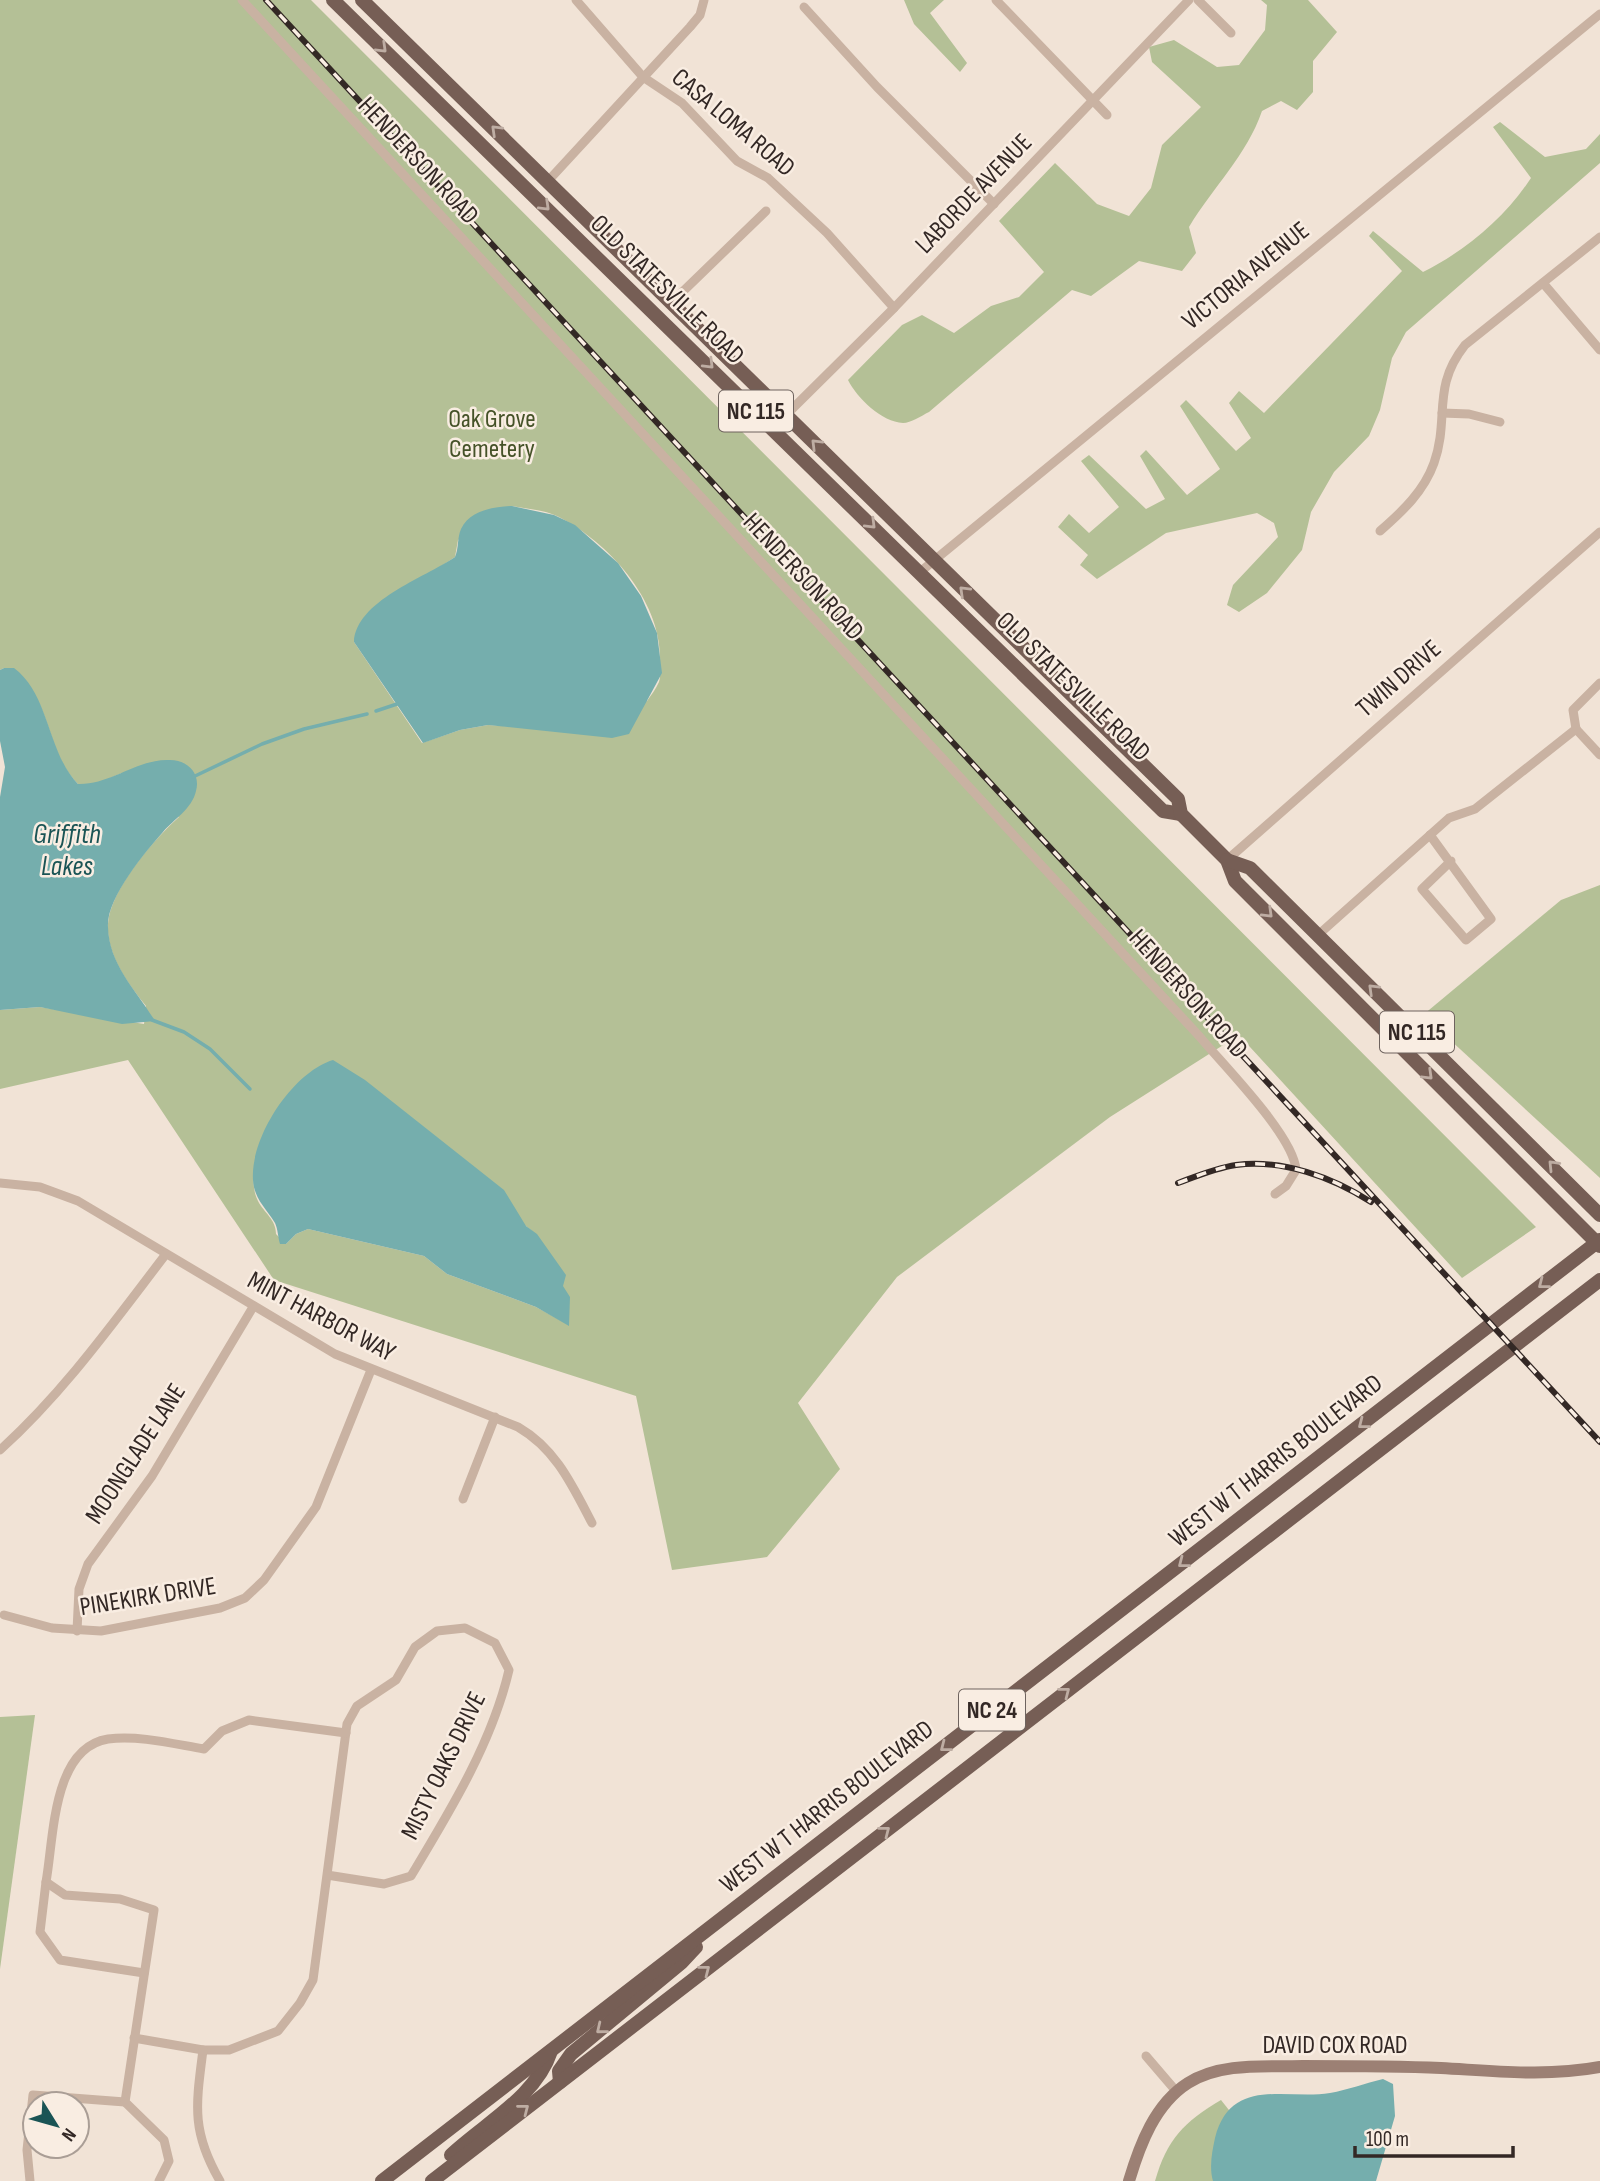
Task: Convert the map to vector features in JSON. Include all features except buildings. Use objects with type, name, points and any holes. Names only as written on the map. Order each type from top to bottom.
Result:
[{"type":"main road","name":"OLD STATESVILLE ROAD","points":[[333,0],[1163,811],[1181,814]]},
{"type":"main road","name":"OLD STATESVILLE ROAD","points":[[362,0],[1178,799],[1181,814],[1227,860],[1235,881],[1599,1243]]},
{"type":"main road","name":"OLD STATESVILLE ROAD","points":[[1227,860],[1250,868],[1600,1215]]},
{"type":"main road","name":"WEST W T HARRIS BOULEVARD","points":[[382,2181],[1599,1243]]},
{"type":"main road","name":"WEST W T HARRIS BOULEVARD","points":[[432,2181],[1600,1280]]},
{"type":"main road","points":[[560,2082],[559,2071],[571,2054],[682,1962],[723,1917]]},
{"type":"main road","points":[[426,2181],[531,2086],[547,2064],[551,2050]]},
{"type":"main road","name":"DAVID COX ROAD","points":[[1129,2181],[1147,2132],[1159,2112],[1177,2091],[1204,2076],[1259,2067],[1436,2068],[1529,2074],[1563,2073],[1600,2067]]},
{"type":"street","name":"HENDERSON ROAD","points":[[242,0],[1200,1037],[1266,1115],[1292,1152],[1296,1170],[1286,1186],[1275,1194]]},
{"type":"street","name":"CASA LOMA ROAD","points":[[576,0],[643,77],[682,103],[737,161],[776,185],[827,233],[894,308]]},
{"type":"street","points":[[548,181],[701,15],[704,0]]},
{"type":"street","points":[[996,0],[1107,115]]},
{"type":"street","name":"LABORDE AVENUE","points":[[786,415],[894,308],[1189,0]]},
{"type":"street","points":[[1198,0],[1231,33]]},
{"type":"street","points":[[804,7],[877,87],[994,204]]},
{"type":"street","name":"VICTORIA AVENUE","points":[[920,572],[1600,14]]},
{"type":"street","points":[[672,302],[766,211]]},
{"type":"street","points":[[1380,531],[1399,514],[1427,479],[1435,461],[1446,376],[1452,362],[1465,345],[1600,237]]},
{"type":"street","points":[[1543,283],[1600,350]]},
{"type":"street","points":[[1442,413],[1469,414],[1500,422]]},
{"type":"street","name":"TWIN DRIVE","points":[[1227,860],[1600,532]]},
{"type":"street","points":[[1600,683],[1573,710],[1576,729],[1600,755]]},
{"type":"street","points":[[1318,934],[1449,818],[1475,809],[1576,729]]},
{"type":"street","points":[[1430,835],[1451,861],[1491,919],[1466,940],[1422,889],[1451,861]]},
{"type":"street","name":"MINT HARBOR WAY","points":[[0,1183],[27,1185],[65,1195],[96,1210],[317,1345],[371,1370],[529,1433],[547,1448],[561,1466],[592,1523]]},
{"type":"street","points":[[0,1450],[43,1412],[74,1376],[166,1254]]},
{"type":"street","name":"MOONGLADE LANE","points":[[77,1631],[79,1589],[88,1564],[152,1476],[253,1307]]},
{"type":"street","name":"PINEKIRK DRIVE","points":[[4,1615],[39,1626],[77,1631],[124,1628],[220,1608],[252,1593],[316,1507],[371,1370]]},
{"type":"street","points":[[463,1499],[495,1418]]},
{"type":"street","name":"MISTY OAKS DRIVE","points":[[134,2038],[203,2050],[240,2048],[278,2031],[300,2003],[313,1980],[327,1875],[346,1733],[357,1706],[396,1680],[415,1647],[437,1630],[465,1628],[495,1643],[509,1670],[501,1706],[468,1774],[411,1876],[384,1884],[327,1875]]},
{"type":"street","points":[[144,1973],[60,1960],[40,1932],[62,1788],[68,1769],[83,1751],[107,1740],[153,1740],[204,1749],[222,1731],[249,1720],[346,1733]]},
{"type":"street","points":[[46,1882],[65,1895],[120,1899],[154,1910],[125,2102]]},
{"type":"street","points":[[203,2050],[197,2116],[204,2153],[220,2180]]},
{"type":"street","points":[[1146,2056],[1177,2091]]},
{"type":"street","points":[[30,2181],[27,2150],[29,2112],[33,2095],[125,2102],[164,2140],[169,2161],[159,2181]]},
{"type":"green space","name":"Oak Grove Cemetery","points":[[0,0],[311,0],[1536,1227],[1462,1278],[1239,1035],[1110,1117],[897,1277],[798,1403],[840,1469],[767,1557],[672,1570],[636,1396],[274,1280],[128,1060],[0,1089],[0,1010],[40,1007],[144,1024],[146,1006],[114,957],[108,924],[116,896],[125,881],[146,852],[179,817],[122,773],[96,784],[78,784],[63,764],[33,693],[4,668],[0,670]],"holes":[[[512,506],[548,513],[578,528],[596,542],[629,576],[652,617],[658,639],[659,682],[647,701],[534,728],[488,725],[460,730],[422,743],[354,642],[431,573],[455,557],[458,540]],[[259,1145],[526,1226],[544,1246],[557,1271],[569,1325],[536,1307],[447,1274],[424,1256],[308,1229],[296,1234],[286,1244],[276,1234],[274,1224],[255,1194],[254,1173]]]},
{"type":"green space","points":[[904,0],[944,0],[930,13],[967,63],[960,72],[914,24]]},
{"type":"green space","points":[[1261,0],[1308,0],[1337,32],[1313,61],[1313,92],[1297,110],[1281,101],[1262,111],[1248,142],[1189,227],[1196,253],[1182,271],[1139,261],[1091,296],[1072,290],[929,412],[913,421],[895,422],[879,414],[857,394],[848,380],[902,325],[922,315],[954,333],[991,306],[1019,297],[1044,272],[999,221],[1055,163],[1097,204],[1129,216],[1151,188],[1162,145],[1201,107],[1152,62],[1149,47],[1174,40],[1217,67],[1239,65],[1265,30],[1267,5]]},
{"type":"green space","points":[[1500,122],[1545,157],[1586,149],[1600,134],[1600,163],[1406,332],[1392,358],[1380,410],[1369,436],[1334,472],[1311,512],[1302,550],[1267,593],[1239,612],[1227,605],[1233,585],[1278,537],[1274,523],[1257,513],[1166,533],[1097,579],[1080,565],[1088,555],[1058,527],[1069,514],[1089,533],[1119,507],[1081,461],[1089,455],[1146,509],[1165,499],[1140,456],[1146,450],[1187,495],[1220,469],[1180,406],[1186,400],[1236,451],[1251,438],[1229,403],[1239,391],[1264,413],[1402,271],[1369,236],[1373,231],[1423,272],[1469,244],[1521,193],[1531,178],[1493,127]]},
{"type":"green space","points":[[1600,885],[1600,1178],[1423,1015],[1561,900]]},
{"type":"green space","points":[[35,1715],[0,1969],[0,1717]]},
{"type":"green space","points":[[1221,2100],[1285,2181],[1155,2181],[1165,2154],[1179,2133],[1197,2116]]},
{"type":"water","points":[[512,506],[554,515],[575,525],[618,563],[641,596],[657,633],[662,673],[629,734],[612,738],[488,725],[460,730],[423,743],[354,642],[358,627],[366,614],[379,603],[455,557],[461,529],[470,518],[490,509]]},
{"type":"water","name":"Griffith Lakes","points":[[14,668],[26,679],[35,693],[60,756],[78,784],[102,780],[158,760],[182,762],[194,773],[197,784],[191,803],[137,863],[113,903],[109,916],[108,927],[113,954],[155,1021],[122,1024],[40,1007],[0,1010],[0,797],[5,767],[0,741],[0,670]]},
{"type":"water","points":[[333,1060],[365,1080],[504,1190],[526,1226],[537,1234],[566,1275],[563,1286],[570,1297],[569,1326],[536,1307],[447,1274],[424,1256],[308,1229],[296,1234],[286,1244],[280,1244],[275,1223],[254,1187],[254,1163],[259,1145],[266,1126],[289,1092],[318,1067]]},
{"type":"water","points":[[1383,2079],[1393,2084],[1395,2116],[1376,2181],[1213,2181],[1211,2165],[1215,2138],[1223,2119],[1234,2106],[1247,2098],[1278,2094],[1330,2093]]},
{"type":"waterway","points":[[376,711],[397,704]]},
{"type":"waterway","points":[[193,777],[262,744],[304,729],[367,714]]},
{"type":"waterway","points":[[152,1020],[184,1032],[210,1049],[250,1089]]},
{"type":"railway","points":[[266,0],[1600,1442]]},
{"type":"railway","points":[[1178,1183],[1229,1166],[1271,1165],[1289,1167],[1324,1178],[1371,1202]]}]
